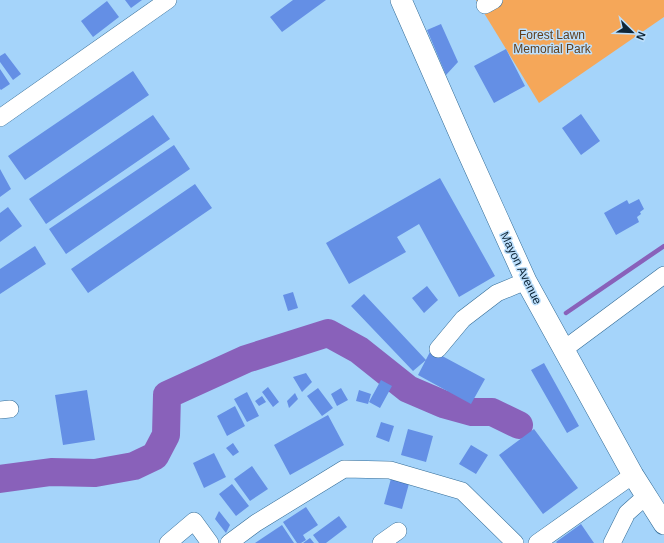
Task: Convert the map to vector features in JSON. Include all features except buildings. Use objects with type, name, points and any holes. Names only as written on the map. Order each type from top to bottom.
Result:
[{"type":"main road","name":"Mayon Avenue","points":[[401,0],[526,281],[633,475],[664,524]]},
{"type":"street","points":[[0,118],[168,0]]},
{"type":"street","points":[[563,350],[664,275]]},
{"type":"street","points":[[438,349],[462,319],[497,293],[526,281]]},
{"type":"street","points":[[229,543],[256,523],[344,469],[390,470],[462,491],[515,543]]},
{"type":"street","points":[[537,543],[633,475]]},
{"type":"street","points":[[612,543],[627,513],[646,496]]},
{"type":"street","points":[[168,543],[194,521],[210,543]]},
{"type":"street","points":[[381,543],[398,531]]},
{"type":"green space","name":"Forest Lawn Memorial Park","points":[[476,0],[664,0],[664,17],[539,103]]},
{"type":"waterway","points":[[566,313],[664,246]]},
{"type":"waterway","points":[[0,479],[51,472],[95,473],[134,466],[155,456],[166,435],[167,395],[246,359],[328,333],[359,350],[408,389],[443,404],[472,412],[492,412],[519,425]]}]
